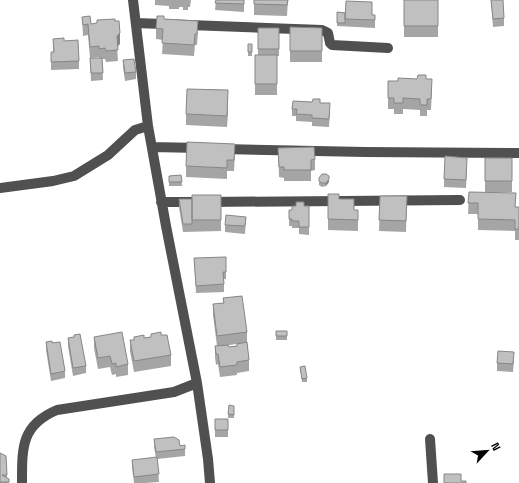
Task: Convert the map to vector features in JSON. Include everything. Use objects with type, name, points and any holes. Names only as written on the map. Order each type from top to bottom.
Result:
[{"type":"street","points":[[133,0],[148,126],[197,383],[210,483]]},
{"type":"street","points":[[136,23],[322,30],[328,33],[330,43],[332,44],[352,47],[388,48]]},
{"type":"street","points":[[0,188],[53,182],[74,176],[108,155],[135,130],[148,126]]},
{"type":"street","points":[[152,147],[357,152],[519,153]]},
{"type":"street","points":[[162,202],[460,200]]},
{"type":"street","points":[[22,483],[27,434],[33,425],[41,418],[58,410],[174,392],[197,383]]},
{"type":"street","points":[[430,439],[433,483]]},
{"type":"building","points":[[216,0],[244,0],[244,4],[215,3]]},
{"type":"building","points":[[254,0],[288,0],[287,5],[254,4]]},
{"type":"building","points":[[404,0],[438,0],[438,26],[404,26]]},
{"type":"building","points":[[491,0],[503,0],[504,18],[493,19]]},
{"type":"building","points":[[346,1],[372,2],[372,15],[375,15],[375,20],[345,19]]},
{"type":"building","points":[[337,12],[345,13],[345,23],[337,23]]},
{"type":"building","points":[[90,16],[91,24],[97,23],[97,20],[115,19],[115,21],[119,21],[120,33],[117,36],[118,50],[106,51],[105,48],[99,49],[99,46],[90,47],[88,24],[83,25],[82,17]]},
{"type":"building","points":[[157,16],[164,16],[164,19],[198,21],[194,45],[162,43],[163,29],[156,28]]},
{"type":"building","points":[[290,27],[322,28],[322,51],[290,51]]},
{"type":"building","points":[[258,28],[279,28],[279,49],[258,49]]},
{"type":"building","points":[[64,38],[64,41],[78,40],[79,61],[51,62],[51,52],[54,52],[53,39]]},
{"type":"building","points":[[248,44],[252,44],[252,52],[248,52]]},
{"type":"building","points":[[255,55],[277,55],[277,84],[255,84]]},
{"type":"building","points":[[90,58],[102,58],[103,73],[91,73]]},
{"type":"building","points":[[134,59],[136,72],[125,73],[123,60]]},
{"type":"building","points":[[418,75],[426,75],[426,79],[432,79],[431,99],[427,99],[427,105],[420,105],[420,99],[403,98],[403,103],[394,103],[394,98],[388,98],[388,81],[398,81],[398,78],[417,79]]},
{"type":"building","points":[[187,89],[228,90],[227,116],[186,114]]},
{"type":"building","points":[[313,99],[320,99],[320,103],[330,103],[329,119],[312,118],[312,115],[296,114],[297,109],[292,109],[293,101],[312,102]]},
{"type":"building","points":[[187,142],[235,144],[234,160],[227,160],[227,168],[186,166]]},
{"type":"building","points":[[314,147],[315,159],[311,160],[311,170],[284,170],[284,167],[279,167],[278,148]]},
{"type":"building","points":[[445,156],[467,158],[466,180],[444,179]]},
{"type":"building","points":[[485,158],[512,158],[512,181],[485,181]]},
{"type":"building","points":[[322,174],[329,176],[326,183],[319,181]]},
{"type":"building","points":[[181,175],[182,182],[169,182],[169,176]]},
{"type":"building","points":[[469,192],[516,193],[515,207],[519,207],[519,229],[515,229],[515,220],[478,219],[478,203],[468,203]]},
{"type":"building","points":[[328,194],[339,194],[339,199],[354,199],[354,210],[358,210],[358,220],[328,219]]},
{"type":"building","points":[[192,195],[221,195],[221,220],[192,220]]},
{"type":"building","points":[[380,196],[407,196],[406,221],[379,220]]},
{"type":"building","points":[[179,199],[192,199],[192,224],[183,224]]},
{"type":"building","points":[[296,202],[304,202],[304,206],[309,206],[309,227],[299,227],[299,221],[292,221],[292,219],[289,219],[289,210],[292,210],[292,206],[296,206]]},
{"type":"building","points":[[226,215],[246,217],[245,226],[225,225]]},
{"type":"building","points":[[226,257],[226,272],[223,272],[224,284],[196,286],[194,258]]},
{"type":"building","points":[[242,296],[247,332],[217,336],[213,304],[224,303],[223,298]]},
{"type":"building","points":[[276,331],[287,331],[287,336],[276,336]]},
{"type":"building","points":[[122,332],[128,364],[116,367],[116,363],[112,364],[110,356],[98,358],[94,337]]},
{"type":"building","points":[[161,332],[161,335],[167,335],[171,355],[134,361],[130,340],[134,340],[134,337],[144,335],[144,338],[151,337],[151,334]]},
{"type":"building","points":[[80,334],[86,366],[73,368],[68,338]]},
{"type":"building","points":[[52,341],[52,343],[60,342],[65,371],[51,374],[46,342]]},
{"type":"building","points":[[247,342],[249,360],[237,362],[237,365],[220,367],[215,346],[237,346],[237,344]]},
{"type":"building","points":[[498,351],[514,352],[513,364],[497,363]]},
{"type":"building","points":[[305,366],[307,378],[302,379],[300,367]]},
{"type":"building","points":[[229,405],[234,406],[234,415],[228,414]]},
{"type":"building","points":[[215,419],[228,419],[228,430],[215,430]]},
{"type":"building","points":[[174,437],[179,440],[180,446],[185,445],[185,449],[156,452],[154,439]]},
{"type":"building","points":[[0,453],[6,456],[7,475],[2,475],[9,479],[9,482],[0,482]]},
{"type":"building","points":[[157,457],[159,474],[134,477],[132,460]]},
{"type":"building","points":[[444,474],[461,474],[461,481],[466,481],[466,483],[444,483]]}]
